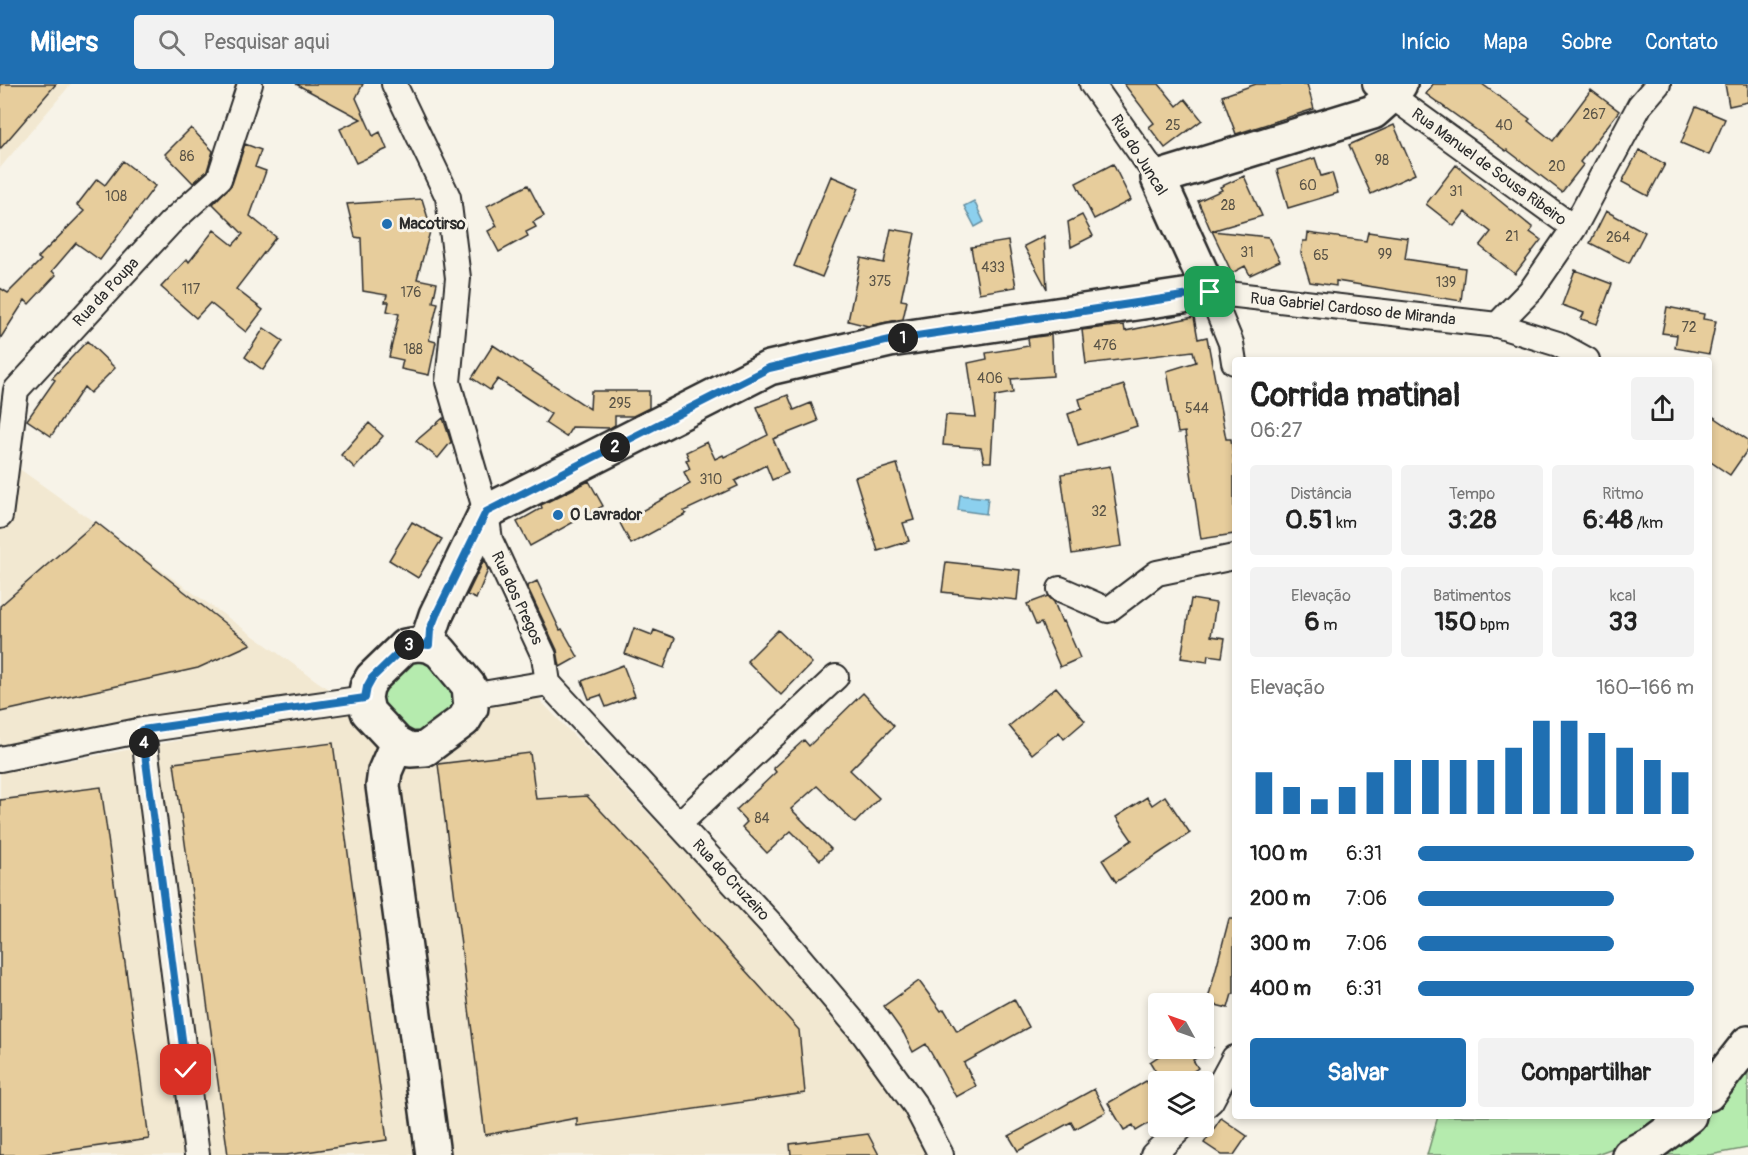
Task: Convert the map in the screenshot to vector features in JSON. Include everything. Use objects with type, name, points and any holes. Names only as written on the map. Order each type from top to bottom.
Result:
[{"type":"street","name":"Rua da Poupa","points":[[0,516],[16,390],[170,223],[219,179],[250,84]]},
{"type":"street","name":"Rua dos Pregos","points":[[394,84],[448,197],[459,279],[448,382],[486,512],[490,540],[544,657],[548,683]]},
{"type":"street","name":"Rua do Juncal","points":[[1092,84],[1158,178],[1210,292],[1231,343],[1233,357]]},
{"type":"street","points":[[1497,325],[1532,289],[1574,228],[1640,105],[1658,84]]},
{"type":"street","points":[[1158,178],[1373,112],[1389,88]]},
{"type":"street","name":"Rua Manuel de Sousa Ribeiro","points":[[1389,88],[1574,228]]},
{"type":"street","points":[[429,645],[430,630],[436,615],[486,512],[769,368],[890,340],[1210,292]]},
{"type":"street","name":"Rua Gabriel Cardoso de Miranda","points":[[1210,292],[1497,325],[1558,344],[1582,357]]},
{"type":"street","points":[[1060,589],[1108,610],[1157,573],[1232,557]]},
{"type":"street","points":[[418,644],[429,645],[440,651],[469,686],[471,696],[471,708],[464,720],[425,750],[410,750],[396,743],[368,712],[365,698],[372,678],[405,646],[418,644]]},
{"type":"street","points":[[679,824],[836,677]]},
{"type":"street","points":[[471,696],[548,683]]},
{"type":"street","name":"Rua do Cruzeiro","points":[[548,683],[771,924],[863,1033],[915,1105],[941,1155]]},
{"type":"street","points":[[0,759],[142,730],[365,698]]},
{"type":"street","points":[[142,730],[197,1155]]},
{"type":"street","points":[[396,743],[385,771],[383,786],[433,1155]]},
{"type":"street","points":[[1712,1089],[1748,1043]]},
{"type":"street","points":[[1214,1095],[1232,1062]]},
{"type":"street","points":[[1629,1155],[1654,1143],[1685,1119]]},
{"type":"street","points":[[1153,1155],[1172,1137]]},
{"type":"shaded area","points":[[0,84],[71,84],[0,168]]},
{"type":"shaded area","points":[[0,455],[328,689],[0,749]]},
{"type":"shaded area","points":[[538,698],[800,972],[897,1097],[930,1155],[0,1155],[0,773],[341,711]]},
{"type":"green space","points":[[411,656],[434,660],[460,705],[412,739],[378,707],[377,691]]},
{"type":"green space","points":[[1748,1055],[1748,1148],[1710,1155],[1650,1155],[1693,1119],[1712,1119],[1712,1100]]},
{"type":"green space","points":[[1437,1119],[1666,1119],[1624,1144],[1594,1155],[1427,1155]]},
{"type":"water","points":[[974,201],[984,222],[975,227],[964,206]]},
{"type":"water","points":[[960,495],[988,498],[986,514],[958,510]]},
{"type":"building","points":[[0,84],[56,84],[0,149]]},
{"type":"building","points":[[296,84],[363,84],[356,98],[373,136],[380,132],[387,149],[356,163],[340,129],[361,119]]},
{"type":"building","points":[[1124,84],[1159,84],[1177,106],[1185,99],[1202,120],[1165,148],[1149,127],[1154,123]]},
{"type":"building","points":[[1256,84],[1307,84],[1314,109],[1236,134],[1222,96]]},
{"type":"building","points":[[1433,84],[1482,84],[1530,119],[1528,121],[1553,141],[1591,90],[1619,111],[1580,162],[1583,165],[1562,192],[1507,150],[1426,94]]},
{"type":"building","points":[[1725,84],[1748,84],[1748,102],[1729,106]]},
{"type":"building","points":[[1696,107],[1725,119],[1709,155],[1681,143]]},
{"type":"building","points":[[1394,125],[1415,174],[1371,194],[1349,145]]},
{"type":"building","points":[[191,128],[213,151],[207,171],[193,183],[165,154]]},
{"type":"building","points":[[245,144],[261,150],[255,167],[266,171],[250,216],[276,237],[236,289],[263,310],[246,332],[210,303],[196,318],[161,287],[187,259],[189,262],[214,230],[233,245],[243,234],[213,204],[232,184]]},
{"type":"building","points":[[1639,150],[1665,164],[1648,196],[1622,182]]},
{"type":"building","points":[[1315,158],[1321,176],[1332,173],[1338,193],[1288,208],[1277,170]]},
{"type":"building","points":[[123,161],[155,186],[100,260],[76,243],[52,271],[56,275],[29,304],[25,300],[0,339],[0,288],[8,293],[41,260],[38,258],[84,211],[77,205],[97,179],[105,185]]},
{"type":"building","points":[[1113,164],[1131,200],[1094,219],[1076,183]]},
{"type":"building","points":[[1456,165],[1533,228],[1530,232],[1541,240],[1515,274],[1480,246],[1491,232],[1465,212],[1454,226],[1426,204]]},
{"type":"building","points":[[831,176],[859,188],[822,277],[794,266]]},
{"type":"building","points":[[1244,176],[1262,216],[1211,231],[1198,201]]},
{"type":"building","points":[[528,185],[544,216],[533,222],[536,227],[526,232],[528,236],[499,252],[488,231],[497,226],[487,206]]},
{"type":"building","points":[[422,199],[431,228],[417,279],[437,283],[433,302],[438,303],[429,340],[436,342],[429,375],[401,369],[403,360],[389,357],[399,314],[387,311],[389,302],[385,302],[387,295],[363,291],[361,238],[355,237],[347,204]]},
{"type":"building","points":[[1606,211],[1645,232],[1629,263],[1590,243]]},
{"type":"building","points":[[1082,215],[1093,236],[1071,247],[1068,222]]},
{"type":"building","points":[[891,229],[915,233],[901,300],[907,301],[903,319],[868,326],[848,321],[861,258],[884,263]]},
{"type":"building","points":[[1212,231],[1268,237],[1280,261],[1250,275],[1245,266],[1232,273]]},
{"type":"building","points":[[1368,232],[1408,238],[1405,259],[1465,268],[1461,301],[1336,281],[1336,286],[1310,282],[1301,253],[1303,241],[1307,241],[1308,233],[1366,241]]},
{"type":"building","points":[[1044,236],[1047,289],[1024,246]]},
{"type":"building","points":[[1008,241],[1016,287],[979,293],[971,247]]},
{"type":"building","points":[[1575,270],[1612,284],[1597,324],[1581,319],[1584,313],[1562,305]]},
{"type":"building","points":[[1667,307],[1704,314],[1703,319],[1716,321],[1709,354],[1675,348],[1677,335],[1662,333]]},
{"type":"building","points":[[1194,317],[1198,339],[1207,337],[1226,439],[1231,439],[1232,534],[1201,539],[1185,432],[1178,433],[1167,371],[1196,362],[1193,351],[1086,364],[1082,330],[1124,325],[1125,331]]},
{"type":"building","points":[[264,328],[283,341],[263,370],[245,357]]},
{"type":"building","points":[[1051,335],[1053,376],[1011,379],[1013,393],[995,396],[991,462],[984,462],[981,448],[943,445],[946,415],[976,417],[968,363],[987,359],[986,353],[1029,346],[1028,338]]},
{"type":"building","points":[[87,341],[115,368],[90,393],[84,387],[51,436],[27,420],[55,380],[52,378]]},
{"type":"building","points":[[493,345],[590,409],[591,391],[649,391],[649,408],[633,416],[615,416],[615,425],[610,428],[572,427],[566,437],[545,423],[551,414],[498,379],[490,390],[472,378]]},
{"type":"building","points":[[1124,385],[1137,426],[1078,445],[1068,414],[1082,409],[1079,399]]},
{"type":"building","points":[[788,395],[794,410],[811,403],[818,421],[773,439],[788,473],[772,480],[766,465],[735,481],[738,486],[684,511],[686,514],[631,544],[620,523],[690,484],[684,472],[690,469],[686,460],[689,459],[686,452],[707,442],[715,459],[723,455],[724,457],[768,435],[757,407]]},
{"type":"building","points":[[1712,416],[1748,440],[1748,449],[1730,475],[1712,463]]},
{"type":"building","points":[[443,418],[451,442],[438,458],[416,441]]},
{"type":"building","points":[[369,423],[383,436],[355,468],[341,455]]},
{"type":"building","points":[[897,464],[914,520],[903,523],[909,541],[878,551],[855,477]]},
{"type":"building","points":[[1110,466],[1122,546],[1072,554],[1061,474]]},
{"type":"building","name":"O Lavrador","points":[[589,481],[603,506],[530,546],[517,522],[542,508],[541,505]]},
{"type":"building","points":[[96,522],[251,644],[198,668],[0,712],[0,606]]},
{"type":"building","points":[[412,522],[442,539],[418,578],[389,560]]},
{"type":"building","points":[[484,560],[488,570],[476,599],[467,595]]},
{"type":"building","points":[[946,562],[1020,570],[1017,600],[942,592]]},
{"type":"building","points":[[537,581],[560,630],[562,629],[578,657],[560,667],[557,650],[527,586]]},
{"type":"building","points":[[1048,596],[1054,602],[1062,622],[1064,621],[1080,658],[1060,667],[1041,623],[1036,625],[1027,604]]},
{"type":"building","points":[[1191,599],[1216,603],[1211,636],[1225,638],[1222,657],[1208,655],[1207,662],[1181,658]]},
{"type":"building","points":[[634,628],[652,635],[654,630],[675,638],[664,668],[625,654]]},
{"type":"building","points":[[778,630],[812,663],[781,695],[747,661]]},
{"type":"building","points":[[623,665],[635,696],[606,707],[601,695],[589,699],[582,681]]},
{"type":"building","points":[[1056,687],[1085,721],[1064,739],[1059,732],[1032,754],[1009,726]]},
{"type":"building","points":[[863,693],[894,726],[850,770],[879,798],[855,823],[817,786],[791,809],[831,849],[820,860],[791,831],[767,853],[742,827],[747,822],[736,810],[776,772],[773,768],[804,740],[809,746]]},
{"type":"building","points":[[333,743],[387,1140],[286,1155],[228,1155],[174,763]]},
{"type":"building","points":[[530,753],[536,799],[587,796],[664,878],[799,1030],[805,1093],[577,1126],[577,1118],[485,1135],[438,764]]},
{"type":"building","points":[[101,787],[149,1139],[36,1155],[0,1155],[0,800]]},
{"type":"building","points":[[1165,796],[1190,833],[1116,882],[1102,860],[1132,840],[1116,817],[1147,797],[1152,805]]},
{"type":"building","points":[[1229,919],[1232,919],[1232,994],[1228,1008],[1214,1005],[1214,993],[1210,993]]},
{"type":"building","points":[[919,981],[941,1011],[944,1009],[957,1031],[1014,999],[1029,1027],[964,1063],[976,1086],[956,1097],[926,1044],[913,1052],[904,1034],[884,1006]]},
{"type":"building","points":[[1154,1059],[1195,1059],[1193,1060],[1198,1068],[1194,1071],[1155,1071],[1150,1062]]},
{"type":"building","points":[[1146,1081],[1148,1085],[1148,1124],[1136,1131],[1133,1125],[1124,1130],[1108,1103]]},
{"type":"building","points":[[1094,1089],[1106,1112],[1075,1129],[1071,1122],[1018,1151],[1009,1136]]},
{"type":"building","points":[[1221,1118],[1247,1136],[1234,1155],[1222,1155],[1204,1143],[1208,1137],[1214,1137],[1214,1128]]},
{"type":"building","points":[[868,1134],[879,1155],[791,1155],[790,1144]]},
{"type":"place","name":"Macotirso","points":[[387,224]]},
{"type":"place","name":"O Lavrador","points":[[558,515]]},
{"type":"route","points":[[186,1070],[142,730],[365,698],[372,678],[405,646],[429,645],[430,630],[436,615],[486,512],[769,368],[890,340],[1210,292]]}]
